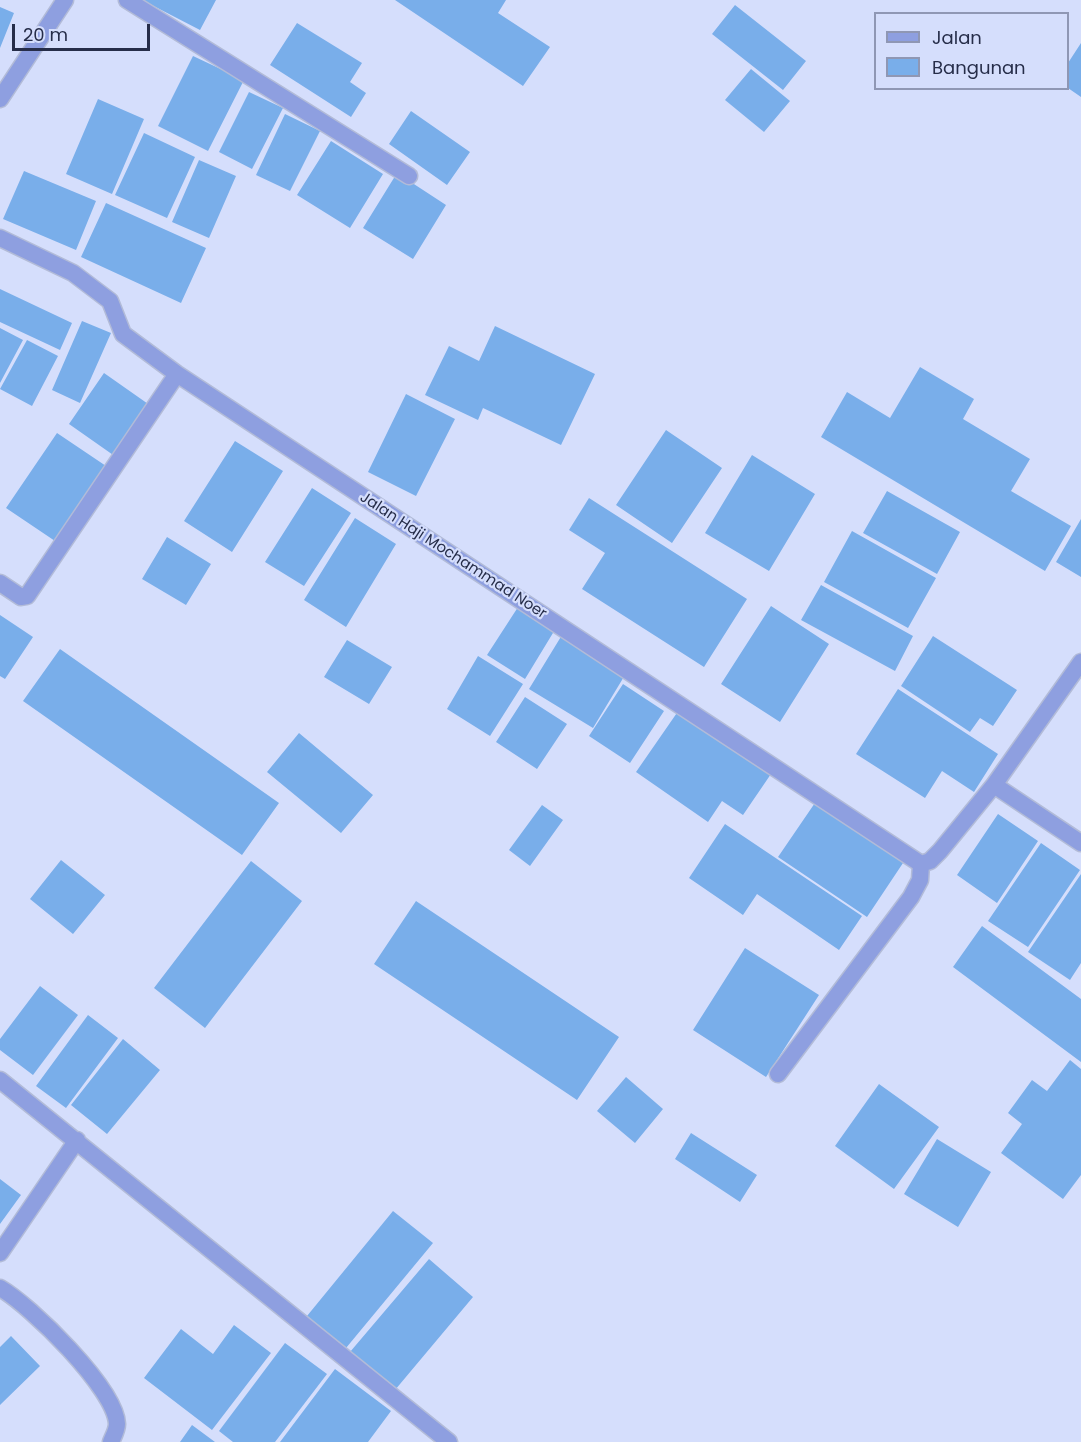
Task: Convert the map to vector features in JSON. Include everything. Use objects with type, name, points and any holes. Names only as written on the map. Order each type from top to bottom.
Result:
[{"type":"street","points":[[0,99],[65,0]]},
{"type":"street","points":[[127,0],[409,176]]},
{"type":"street","name":"Jalan Haji Mochammad Noer","points":[[0,238],[73,273],[101,294],[110,302],[123,334],[177,374],[921,864]]},
{"type":"street","points":[[0,583],[21,597],[27,596],[177,374]]},
{"type":"street","points":[[778,1074],[911,897],[920,880],[921,864],[930,861],[940,851],[994,785],[1081,662]]},
{"type":"street","points":[[994,785],[1081,843]]},
{"type":"street","points":[[0,1080],[448,1442]]},
{"type":"street","points":[[0,1253],[77,1140]]},
{"type":"street","points":[[0,1287],[18,1298],[60,1337],[112,1405],[117,1425],[111,1442]]},
{"type":"building","points":[[142,0],[216,0],[200,30]]},
{"type":"building","points":[[395,0],[506,0],[498,13],[550,47],[523,86]]},
{"type":"building","points":[[735,5],[806,61],[783,90],[712,34]]},
{"type":"building","points":[[0,7],[14,13],[0,48]]},
{"type":"building","points":[[297,23],[362,63],[350,82],[366,93],[351,117],[270,65]]},
{"type":"building","points":[[1081,43],[1081,97],[1069,89],[1069,61]]},
{"type":"building","points":[[193,56],[244,80],[208,151],[158,126]]},
{"type":"building","points":[[751,69],[790,101],[764,132],[725,100]]},
{"type":"building","points":[[249,92],[283,108],[252,169],[219,152]]},
{"type":"building","points":[[98,99],[144,119],[112,194],[66,174]]},
{"type":"building","points":[[411,111],[470,152],[447,185],[389,144]]},
{"type":"building","points":[[285,114],[320,131],[290,191],[256,175]]},
{"type":"building","points":[[144,133],[195,157],[167,218],[115,195]]},
{"type":"building","points":[[331,141],[383,174],[350,228],[297,195]]},
{"type":"building","points":[[199,160],[236,176],[209,238],[172,222]]},
{"type":"building","points":[[24,171],[96,201],[76,250],[3,219]]},
{"type":"building","points":[[397,173],[446,205],[413,259],[363,228]]},
{"type":"building","points":[[106,203],[206,248],[181,303],[81,257]]},
{"type":"building","points":[[0,289],[72,323],[60,350],[0,322]]},
{"type":"building","points":[[82,321],[111,333],[80,403],[52,390]]},
{"type":"building","points":[[495,326],[595,374],[561,445],[483,408],[478,420],[425,395],[449,346],[479,361]]},
{"type":"building","points":[[0,328],[23,340],[0,383]]},
{"type":"building","points":[[27,340],[58,356],[32,406],[0,389]]},
{"type":"building","points":[[920,367],[974,399],[963,419],[1030,459],[1011,491],[1071,526],[1045,571],[821,437],[847,392],[890,418]]},
{"type":"building","points":[[104,373],[151,406],[116,457],[69,424]]},
{"type":"building","points":[[406,394],[455,419],[416,496],[368,472]]},
{"type":"building","points":[[666,430],[722,468],[672,543],[616,505]]},
{"type":"building","points":[[57,433],[106,466],[55,541],[6,508]]},
{"type":"building","points":[[235,441],[283,471],[232,552],[184,521]]},
{"type":"building","points":[[752,455],[815,494],[769,571],[705,533]]},
{"type":"building","points":[[312,488],[351,513],[304,586],[265,562]]},
{"type":"building","points":[[887,491],[960,532],[937,574],[863,533]]},
{"type":"building","points":[[589,498],[747,599],[704,667],[582,589],[605,553],[569,530]]},
{"type":"building","points":[[355,518],[396,544],[346,627],[304,600]]},
{"type":"building","points":[[1081,519],[1081,577],[1056,562]]},
{"type":"building","points":[[852,531],[936,578],[908,628],[824,582]]},
{"type":"building","points":[[167,537],[211,564],[186,605],[142,579]]},
{"type":"building","points":[[821,585],[913,636],[895,671],[801,620]]},
{"type":"building","points":[[520,604],[556,628],[525,679],[487,655]]},
{"type":"building","points":[[771,606],[829,644],[780,722],[721,684]]},
{"type":"building","points":[[0,615],[33,637],[5,679],[0,676]]},
{"type":"building","points":[[562,635],[625,675],[593,728],[529,689]]},
{"type":"building","points":[[933,636],[1017,690],[993,726],[980,718],[970,732],[901,686]]},
{"type":"building","points":[[347,640],[392,667],[369,704],[324,677]]},
{"type":"building","points":[[60,649],[279,803],[242,855],[23,701]]},
{"type":"building","points":[[478,656],[523,684],[490,736],[447,709]]},
{"type":"building","points":[[623,684],[664,711],[630,763],[589,736]]},
{"type":"building","points":[[898,689],[998,754],[974,792],[942,771],[925,798],[856,754]]},
{"type":"building","points":[[525,697],[567,724],[537,769],[496,742]]},
{"type":"building","points":[[681,707],[773,771],[743,815],[722,801],[708,822],[636,772]]},
{"type":"building","points":[[299,733],[373,795],[341,833],[267,772]]},
{"type":"building","points":[[819,797],[907,857],[867,917],[778,857]]},
{"type":"building","points":[[542,805],[563,820],[530,866],[509,850]]},
{"type":"building","points":[[998,814],[1038,841],[997,903],[957,875]]},
{"type":"building","points":[[725,824],[862,916],[839,950],[757,894],[743,915],[689,878]]},
{"type":"building","points":[[1041,843],[1080,870],[1028,947],[988,921]]},
{"type":"building","points":[[61,860],[105,895],[73,934],[30,899]]},
{"type":"building","points":[[251,861],[302,901],[205,1028],[154,988]]},
{"type":"building","points":[[1081,874],[1081,963],[1070,980],[1028,952]]},
{"type":"building","points":[[416,901],[619,1037],[577,1100],[374,964]]},
{"type":"building","points":[[982,926],[1081,999],[1081,1062],[953,967]]},
{"type":"building","points":[[745,948],[819,995],[766,1077],[693,1030]]},
{"type":"building","points":[[40,986],[78,1015],[33,1075],[0,1050],[0,1039]]},
{"type":"building","points":[[88,1015],[118,1038],[66,1108],[36,1086]]},
{"type":"building","points":[[123,1039],[160,1070],[107,1134],[71,1105]]},
{"type":"building","points":[[1070,1060],[1081,1069],[1081,1175],[1063,1199],[1001,1153],[1022,1124],[1008,1113],[1032,1080],[1047,1091]]},
{"type":"building","points":[[626,1077],[663,1109],[635,1143],[597,1111]]},
{"type":"building","points":[[879,1084],[939,1127],[894,1189],[835,1146]]},
{"type":"building","points":[[691,1133],[757,1175],[740,1202],[675,1159]]},
{"type":"building","points":[[937,1139],[991,1172],[958,1227],[904,1194]]},
{"type":"building","points":[[0,1179],[21,1195],[0,1224]]},
{"type":"building","points":[[393,1211],[433,1243],[346,1348],[307,1316]]},
{"type":"building","points":[[429,1259],[473,1297],[395,1390],[350,1352]]},
{"type":"building","points":[[234,1325],[271,1353],[212,1430],[144,1378],[181,1329],[213,1354]]},
{"type":"building","points":[[11,1336],[40,1366],[0,1405],[0,1347]]},
{"type":"building","points":[[285,1343],[327,1374],[275,1442],[233,1442],[219,1431]]},
{"type":"building","points":[[335,1369],[391,1411],[368,1442],[280,1442]]},
{"type":"building","points":[[192,1425],[215,1442],[180,1442]]}]
